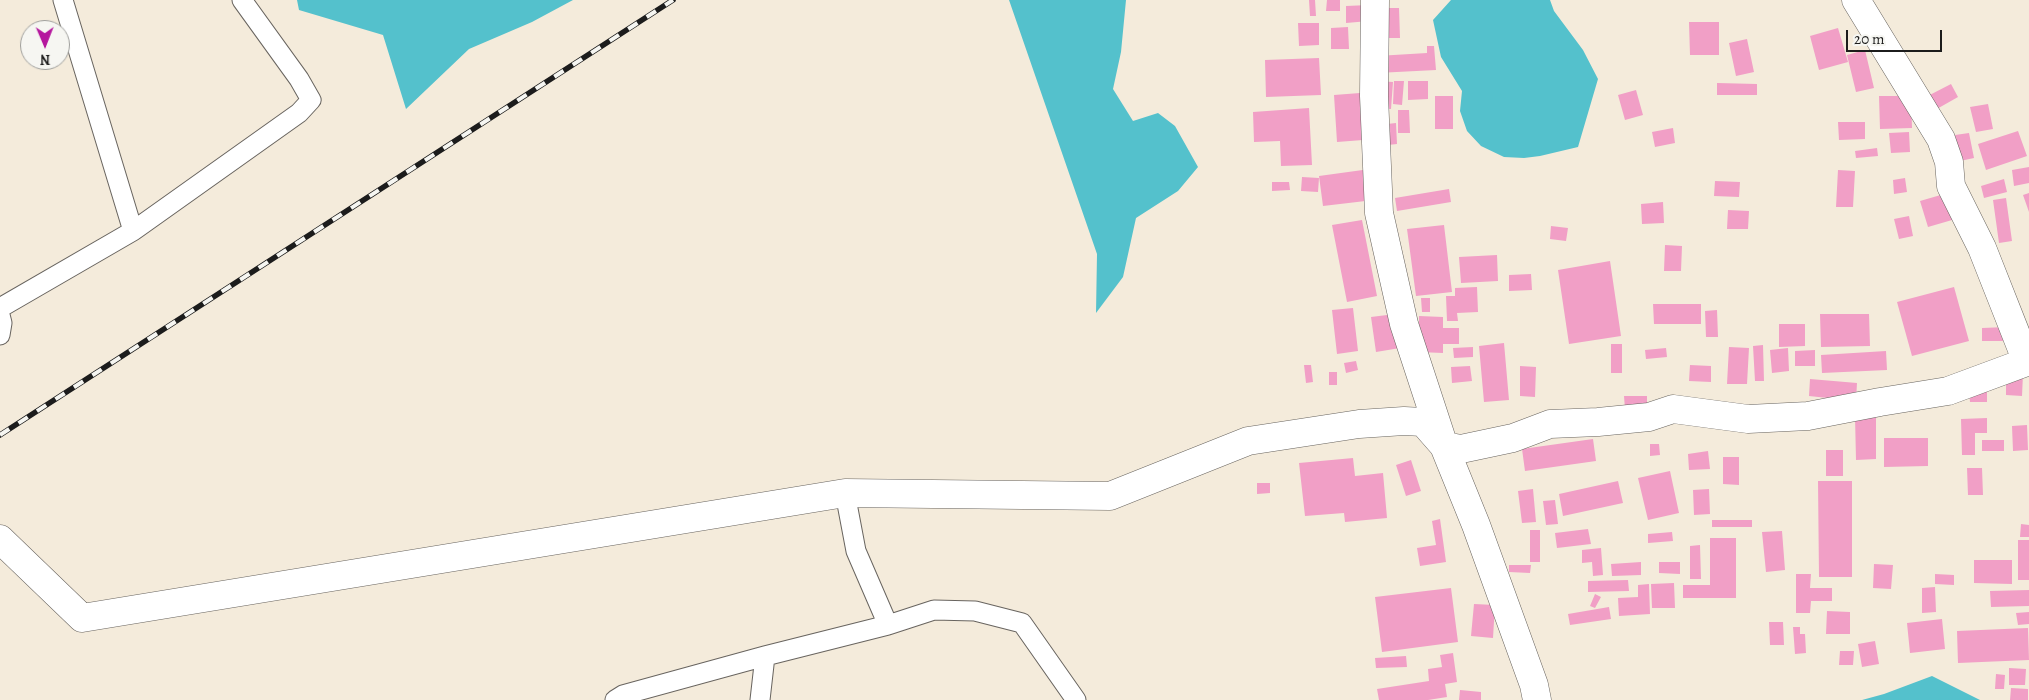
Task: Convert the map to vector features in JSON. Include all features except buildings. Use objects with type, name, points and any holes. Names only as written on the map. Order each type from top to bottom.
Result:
[{"type":"street","points":[[1374,0],[1374,96],[1379,213],[1404,324],[1444,446],[1476,525],[1534,685],[1537,700]]},
{"type":"street","points":[[0,539],[82,618],[845,493],[1110,496],[1248,441],[1359,424],[1404,421],[1422,422],[1444,446],[1461,449],[1513,438],[1550,424],[1598,422],[1648,416],[1673,409],[1748,418],[1808,416],[1880,402],[1948,392],[2028,362],[1982,248],[1951,186],[1949,162],[1941,139],[1856,0]]},
{"type":"lane","points":[[63,0],[133,231]]},
{"type":"lane","points":[[0,308],[133,231],[299,113],[310,100],[299,79],[242,0]]},
{"type":"lane","points":[[0,315],[2,323],[0,335]]},
{"type":"lane","points":[[845,493],[856,551],[888,625]]},
{"type":"lane","points":[[615,700],[622,696],[765,656],[888,625],[934,610],[975,610],[1022,622],[1076,700]]},
{"type":"lane","points":[[760,700],[765,656]]},
{"type":"water","points":[[297,0],[573,0],[532,22],[469,49],[406,109],[383,35],[299,10]]},
{"type":"water","points":[[1009,0],[1126,0],[1121,52],[1113,89],[1133,121],[1158,113],[1175,126],[1198,167],[1178,191],[1136,218],[1123,277],[1096,313],[1097,254]]},
{"type":"water","points":[[1451,0],[1550,0],[1554,11],[1583,50],[1598,79],[1578,147],[1540,156],[1524,158],[1504,157],[1481,146],[1467,131],[1460,111],[1462,91],[1441,57],[1433,20]]},
{"type":"water","points":[[1932,676],[1980,700],[1862,700],[1884,694]]},
{"type":"railway","points":[[0,435],[673,0]]}]
